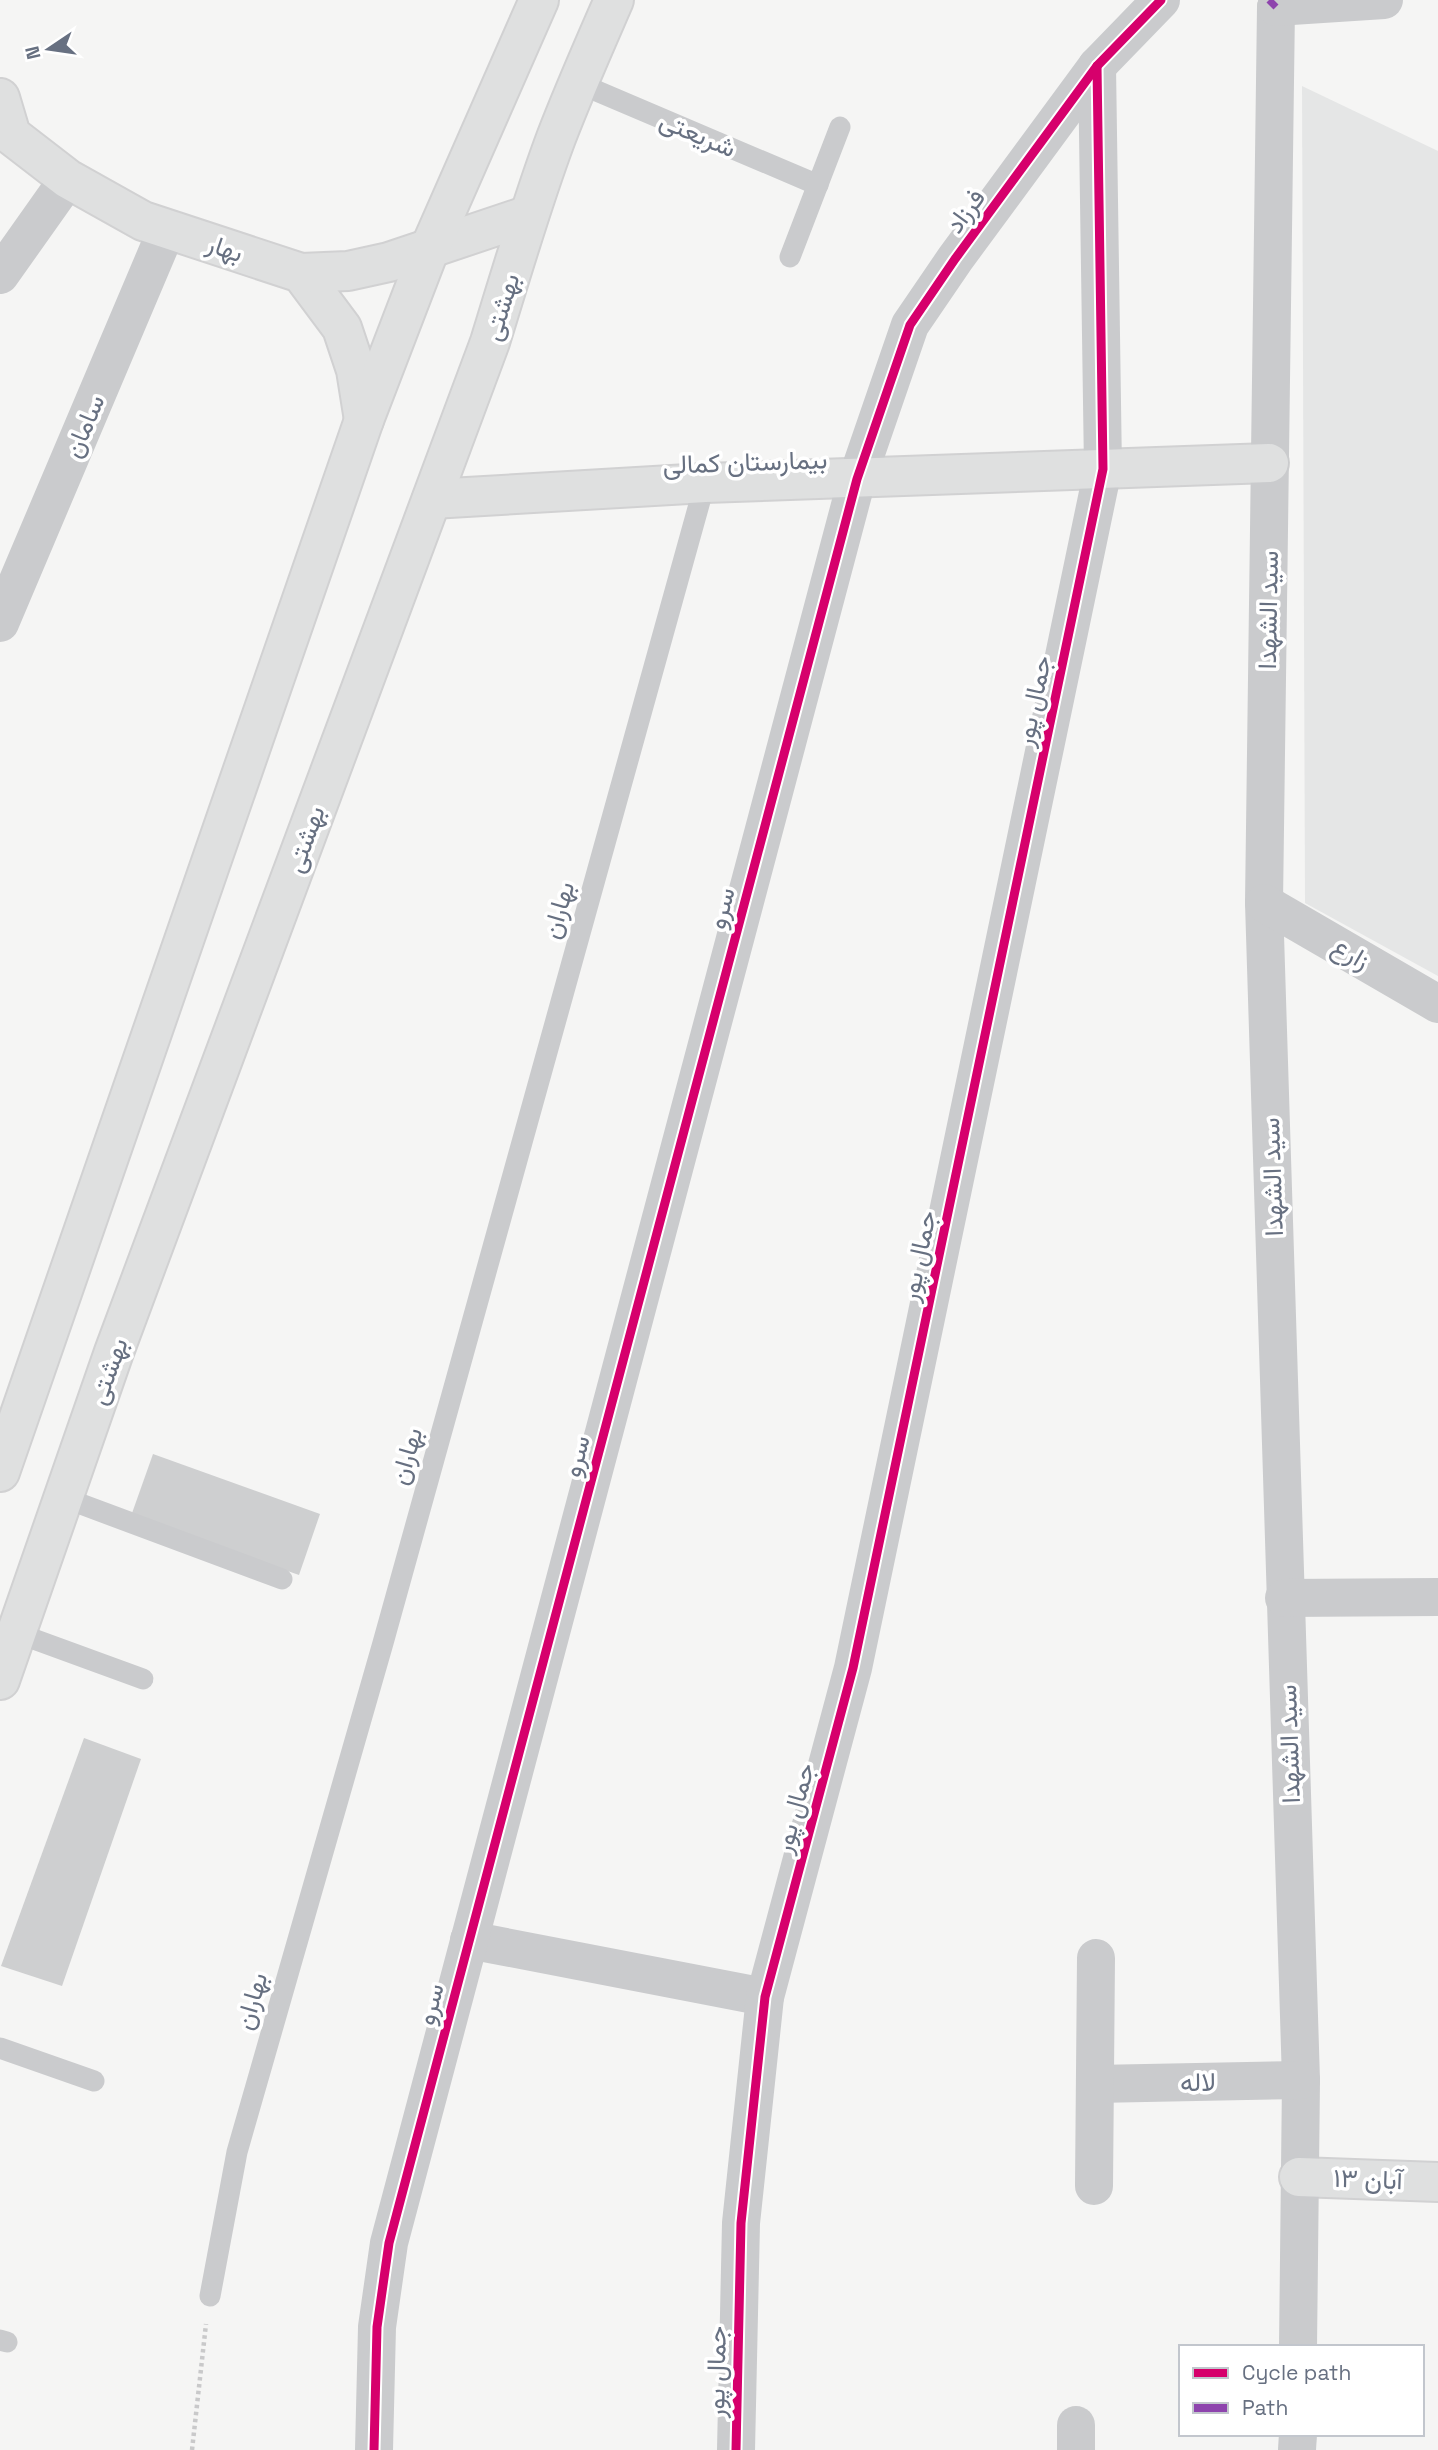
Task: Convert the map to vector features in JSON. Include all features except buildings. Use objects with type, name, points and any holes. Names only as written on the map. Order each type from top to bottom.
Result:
[{"type":"main road","points":[[0,1472],[364,420],[430,248],[539,0]]},
{"type":"main road","name":"بهشتى","points":[[0,1680],[114,1352],[490,342],[529,215],[578,83],[614,0]]},
{"type":"main road","name":"بهار","points":[[0,98],[4,138],[68,179],[143,220],[301,273]]},
{"type":"main road","points":[[301,273],[348,271],[389,262],[529,215]]},
{"type":"main road","points":[[301,273],[342,328],[356,370],[364,420]]},
{"type":"main road","name":"بیمارستان کمالی","points":[[432,499],[705,483],[1269,463]]},
{"type":"main road","name":"۱۳ آبان","points":[[1298,2177],[1438,2182]]},
{"type":"street","name":"فرزاد","points":[[857,479],[910,325],[1097,66],[1161,0]]},
{"type":"street","points":[[1273,4],[1384,0]]},
{"type":"street","name":"سید الشهدا","points":[[1273,4],[1264,903],[1301,2080],[1298,2345]]},
{"type":"street","name":"جمال پور","points":[[736,2450],[741,2223],[765,1997],[853,1668],[1103,469],[1097,66]]},
{"type":"street","points":[[0,275],[68,179]]},
{"type":"street","name":"سامان","points":[[0,623],[167,229]]},
{"type":"street","name":"سرو","points":[[374,2450],[377,2327],[389,2243],[857,479]]},
{"type":"street","name":"زارع","points":[[1264,903],[1438,1004]]},
{"type":"street","points":[[1284,1598],[1438,1597]]},
{"type":"street","points":[[469,1940],[765,1997]]},
{"type":"street","points":[[1094,2186],[1096,1958]]},
{"type":"street","name":"لاله","points":[[1095,2084],[1301,2080]]},
{"type":"lane","name":"شریعتی","points":[[578,83],[818,185]]},
{"type":"lane","points":[[790,257],[840,127]]},
{"type":"lane","name":"بهاران","points":[[210,2296],[237,2152],[391,1617],[705,483]]},
{"type":"lane","points":[[62,1497],[282,1579]]},
{"type":"lane","points":[[17,1633],[144,1679]]},
{"type":"lane","points":[[0,2048],[94,2081]]},
{"type":"path","points":[[192,2450],[210,2296]]},
{"type":"shaded area","points":[[1302,86],[1438,151],[1438,976],[1305,903]]},
{"type":"marked path","points":[[1269,0],[1276,7]]},
{"type":"cycle path","points":[[374,2450],[377,2327],[389,2243],[857,479],[910,325],[955,259],[1097,66],[1161,0]]},
{"type":"cycle path","points":[[736,2450],[741,2223],[765,1997],[853,1668],[1103,469],[1097,66]]}]
